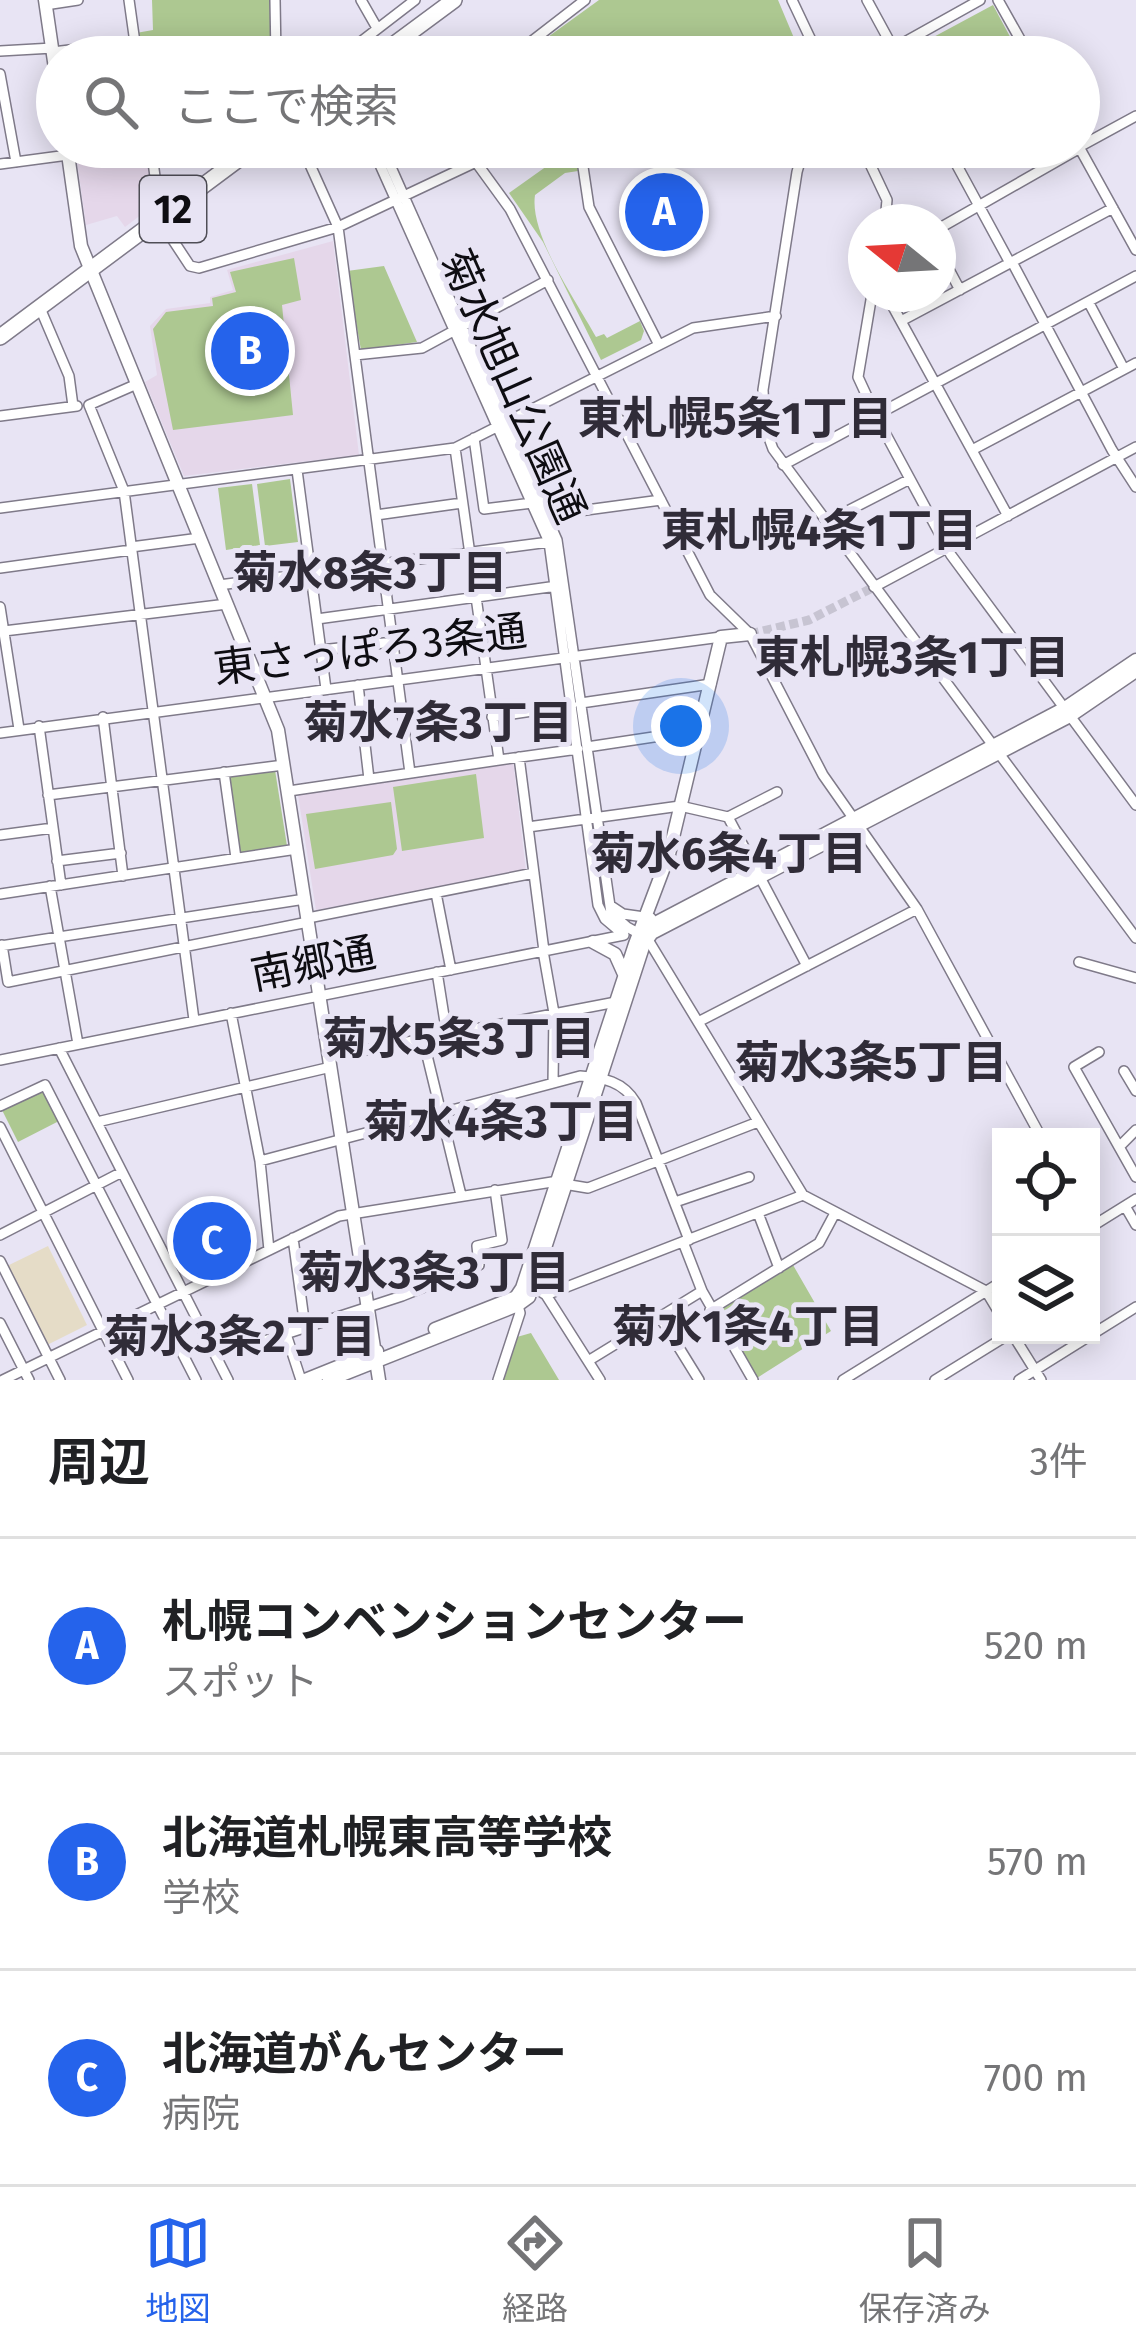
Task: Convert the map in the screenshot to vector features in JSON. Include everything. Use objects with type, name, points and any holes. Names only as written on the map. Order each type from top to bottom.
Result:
[{"type":"highway","points":[[405,36],[454,0]]},
{"type":"highway","name":"12","points":[[0,337],[223,168]]},
{"type":"main road","points":[[45,3],[51,36]]},
{"type":"main road","points":[[70,168],[81,246],[265,696],[284,765],[379,1380]]},
{"type":"main road","name":"東さっぽろ3条通","points":[[721,637],[750,634]]},
{"type":"main road","points":[[596,1078],[625,975],[653,918],[721,637]]},
{"type":"main road","points":[[1067,712],[1136,660]]},
{"type":"main road","points":[[303,1380],[517,1301],[535,1288],[562,1182],[644,936],[1067,712],[1136,670]]},
{"type":"main road","points":[[653,918],[759,872]]},
{"type":"main road","points":[[592,942],[615,954],[625,975]]},
{"type":"main road","points":[[329,1380],[375,1356]]},
{"type":"street","points":[[45,3],[79,0]]},
{"type":"street","points":[[129,0],[134,36]]},
{"type":"street","points":[[275,0],[276,36]]},
{"type":"street","points":[[361,0],[377,28]]},
{"type":"street","points":[[367,36],[415,0]]},
{"type":"street","points":[[539,36],[586,0]]},
{"type":"street","points":[[793,0],[809,36]]},
{"type":"street","points":[[867,0],[887,36]]},
{"type":"street","points":[[922,36],[980,0]]},
{"type":"street","points":[[998,0],[1018,36]]},
{"type":"street","points":[[0,51],[36,50]]},
{"type":"street","points":[[0,74],[16,162]]},
{"type":"street","points":[[1100,137],[1136,116]]},
{"type":"street","points":[[0,164],[36,158]]},
{"type":"street","points":[[154,168],[156,184],[174,208]]},
{"type":"street","points":[[311,168],[338,227],[410,773]]},
{"type":"street","name":"菊水旭山公園通","points":[[384,168],[400,197]]},
{"type":"street","name":"菊水旭山公園通","points":[[390,168],[549,542],[571,657]]},
{"type":"street","points":[[159,219],[190,266],[199,268],[338,227],[463,168]]},
{"type":"street","points":[[480,168],[510,208],[710,595],[750,634],[823,775],[916,909],[1036,1128]]},
{"type":"street","points":[[583,168],[589,207],[658,343]]},
{"type":"street","points":[[799,168],[762,403],[765,427],[783,465],[1136,937]]},
{"type":"street","points":[[872,168],[889,204]]},
{"type":"street","points":[[961,168],[1136,488]]},
{"type":"street","points":[[956,219],[1046,168]]},
{"type":"street","points":[[1091,168],[1136,250]]},
{"type":"street","points":[[886,204],[887,200]]},
{"type":"street","points":[[901,321],[1113,208]]},
{"type":"street","points":[[783,465],[1136,276]]},
{"type":"street","points":[[355,355],[422,348],[548,280]]},
{"type":"street","points":[[956,283],[960,290]]},
{"type":"street","points":[[1089,303],[1124,369]]},
{"type":"street","points":[[40,308],[69,376],[73,406]]},
{"type":"street","points":[[869,312],[858,377],[875,416],[947,548],[1132,792],[1136,805]]},
{"type":"street","points":[[896,312],[1008,516]]},
{"type":"street","points":[[0,508],[455,448],[658,343],[710,323],[776,316]]},
{"type":"street","points":[[972,450],[1136,363]]},
{"type":"street","points":[[0,416],[89,405],[137,384]]},
{"type":"street","points":[[89,405],[124,491],[194,1021]]},
{"type":"street","name":"菊水旭山公園通","points":[[502,424],[549,515],[563,565],[603,904],[592,942]]},
{"type":"street","points":[[474,438],[484,509],[532,502]]},
{"type":"street","points":[[874,587],[1136,447]]},
{"type":"street","points":[[455,448],[499,760]]},
{"type":"street","points":[[297,470],[326,688]]},
{"type":"street","points":[[826,523],[910,479]]},
{"type":"street","points":[[549,515],[661,500]]},
{"type":"street","points":[[376,515],[462,503]]},
{"type":"street","points":[[0,568],[200,538]]},
{"type":"street","points":[[220,585],[549,542]]},
{"type":"street","points":[[316,619],[557,586]]},
{"type":"street","points":[[4,631],[227,604]]},
{"type":"street","points":[[0,607],[19,729]]},
{"type":"street","name":"東さっぽろ3条通","points":[[0,733],[721,637]]},
{"type":"street","points":[[321,650],[393,642]]},
{"type":"street","points":[[492,717],[711,684]]},
{"type":"street","points":[[358,685],[369,779]]},
{"type":"street","points":[[103,717],[123,876]]},
{"type":"street","points":[[39,725],[57,861],[58,936],[78,1044]]},
{"type":"street","points":[[289,791],[700,730]]},
{"type":"street","points":[[519,757],[554,1013],[553,1083]]},
{"type":"street","points":[[48,795],[284,765]]},
{"type":"street","points":[[224,772],[236,858]]},
{"type":"street","points":[[529,827],[680,806],[728,817],[777,792]]},
{"type":"street","points":[[728,817],[807,966]]},
{"type":"street","points":[[0,835],[53,828]]},
{"type":"street","points":[[0,894],[297,849]]},
{"type":"street","points":[[57,861],[121,853]]},
{"type":"street","points":[[305,898],[1,946],[8,982],[534,873]]},
{"type":"street","points":[[436,892],[451,970]]},
{"type":"street","points":[[603,904],[623,914],[653,918]]},
{"type":"street","points":[[603,904],[604,919],[624,935]]},
{"type":"street","points":[[603,904],[644,936],[803,1195],[986,1292],[992,1302]]},
{"type":"street","points":[[698,1022],[916,909]]},
{"type":"street","name":"南郷通","points":[[0,1060],[624,935],[644,936]]},
{"type":"street","points":[[1079,962],[1136,978]]},
{"type":"street","points":[[437,972],[447,1034]]},
{"type":"street","points":[[97,1122],[423,1039],[616,1002]]},
{"type":"street","points":[[231,1013],[260,1161],[268,1250]]},
{"type":"street","points":[[423,1039],[461,1195]]},
{"type":"street","points":[[59,1048],[228,1380]]},
{"type":"street","points":[[1099,1052],[1074,1067],[1136,1177]]},
{"type":"street","points":[[1124,1072],[1136,1091]]},
{"type":"street","points":[[260,1161],[580,1076],[621,1085],[633,1097],[675,1202],[710,1310],[753,1380]]},
{"type":"street","points":[[0,1106],[45,1085],[196,1380]]},
{"type":"street","points":[[3,1380],[26,1375],[49,1358],[354,1211],[562,1182],[588,1188],[758,1122]]},
{"type":"street","points":[[0,1127],[128,1380]]},
{"type":"street","points":[[1119,1147],[1136,1130]]},
{"type":"street","points":[[0,1235],[122,1172]]},
{"type":"street","points":[[675,1202],[749,1177]]},
{"type":"street","points":[[264,1341],[402,1296],[479,1264],[477,1246],[502,1240],[495,1190]]},
{"type":"street","points":[[600,1380],[535,1288],[686,1241],[803,1195]]},
{"type":"street","points":[[1100,1221],[1136,1199]]},
{"type":"street","points":[[1125,1206],[1136,1225]]},
{"type":"street","points":[[758,1213],[779,1268]]},
{"type":"street","points":[[710,1310],[820,1243],[835,1213]]},
{"type":"street","points":[[293,1238],[305,1327]]},
{"type":"street","points":[[0,1261],[60,1380]]},
{"type":"street","points":[[843,1380],[992,1288]]},
{"type":"street","points":[[588,1361],[702,1291]]},
{"type":"street","points":[[498,1380],[520,1312],[517,1301]]},
{"type":"street","points":[[1100,1327],[1136,1307]]},
{"type":"street","points":[[660,1317],[699,1380]]},
{"type":"street","points":[[0,1322],[26,1375]]},
{"type":"street","points":[[286,1334],[303,1380]]},
{"type":"street","points":[[935,1380],[995,1344]]},
{"type":"street","points":[[1016,1344],[1038,1375]]},
{"type":"street","points":[[1019,1380],[1038,1375],[1072,1344]]},
{"type":"street","points":[[863,1368],[871,1380]]},
{"type":"shaded area","points":[[78,168],[150,168],[154,190],[162,199],[125,227],[117,216],[86,225]]},
{"type":"shaded area","points":[[333,241],[359,455],[184,476],[145,382],[157,375],[150,326],[166,309],[210,303],[210,297],[233,290],[227,270]]},
{"type":"shaded area","points":[[513,761],[526,871],[316,910],[298,795]]},
{"type":"shaded area","points":[[48,1246],[87,1325],[47,1345],[7,1266]]},
{"type":"green space","points":[[152,0],[270,0],[272,36],[137,36],[153,30]]},
{"type":"green space","points":[[599,0],[778,0],[793,36],[549,36]]},
{"type":"green space","points":[[993,5],[1010,36],[935,36]]},
{"type":"green space","points":[[544,168],[577,168],[535,195],[539,229],[596,337],[604,334],[607,338],[640,321],[641,340],[601,360],[543,242],[509,193]]},
{"type":"green space","points":[[294,258],[301,300],[282,305],[293,415],[173,430],[153,329],[166,312],[213,306],[212,298],[236,292],[230,272]]},
{"type":"green space","points":[[384,266],[417,342],[361,350],[347,271]]},
{"type":"green space","points":[[290,479],[298,542],[265,546],[257,484]]},
{"type":"green space","points":[[252,484],[260,545],[226,550],[218,488]]},
{"type":"green space","points":[[275,770],[287,846],[239,854],[228,776]]},
{"type":"green space","points":[[476,774],[484,838],[402,851],[393,787]]},
{"type":"green space","points":[[391,802],[397,849],[393,855],[315,869],[306,814]]},
{"type":"green space","points":[[44,1089],[59,1121],[18,1142],[2,1110]]},
{"type":"green space","points":[[793,1265],[831,1331],[757,1378],[718,1311]]},
{"type":"green space","points":[[531,1333],[559,1380],[503,1380],[517,1337]]},
{"type":"tunnel","points":[[750,634],[809,620],[874,587]]},
{"type":"place","name":"札幌コンベンションセンター","points":[[664,212]]},
{"type":"place","name":"北海道札幌東高等学校","points":[[250,351]]},
{"type":"place","name":"北海道がんセンター","points":[[212,1241]]},
{"type":"district","name":"東札幌5条1丁目","points":[[735,418]]},
{"type":"district","name":"東札幌4条1丁目","points":[[819,530]]},
{"type":"district","name":"菊水8条3丁目","points":[[370,572]]},
{"type":"district","name":"東札幌3条1丁目","points":[[912,657]]},
{"type":"district","name":"菊水7条3丁目","points":[[438,722]]},
{"type":"district","name":"菊水6条4丁目","points":[[729,853]]},
{"type":"district","name":"菊水5条3丁目","points":[[459,1038]]},
{"type":"district","name":"菊水3条5丁目","points":[[871,1062]]},
{"type":"district","name":"菊水4条3丁目","points":[[501,1121]]},
{"type":"district","name":"菊水3条3丁目","points":[[434,1272]]},
{"type":"district","name":"菊水1条4丁目","points":[[748,1326]]},
{"type":"district","name":"菊水3条2丁目","points":[[240,1336]]}]
